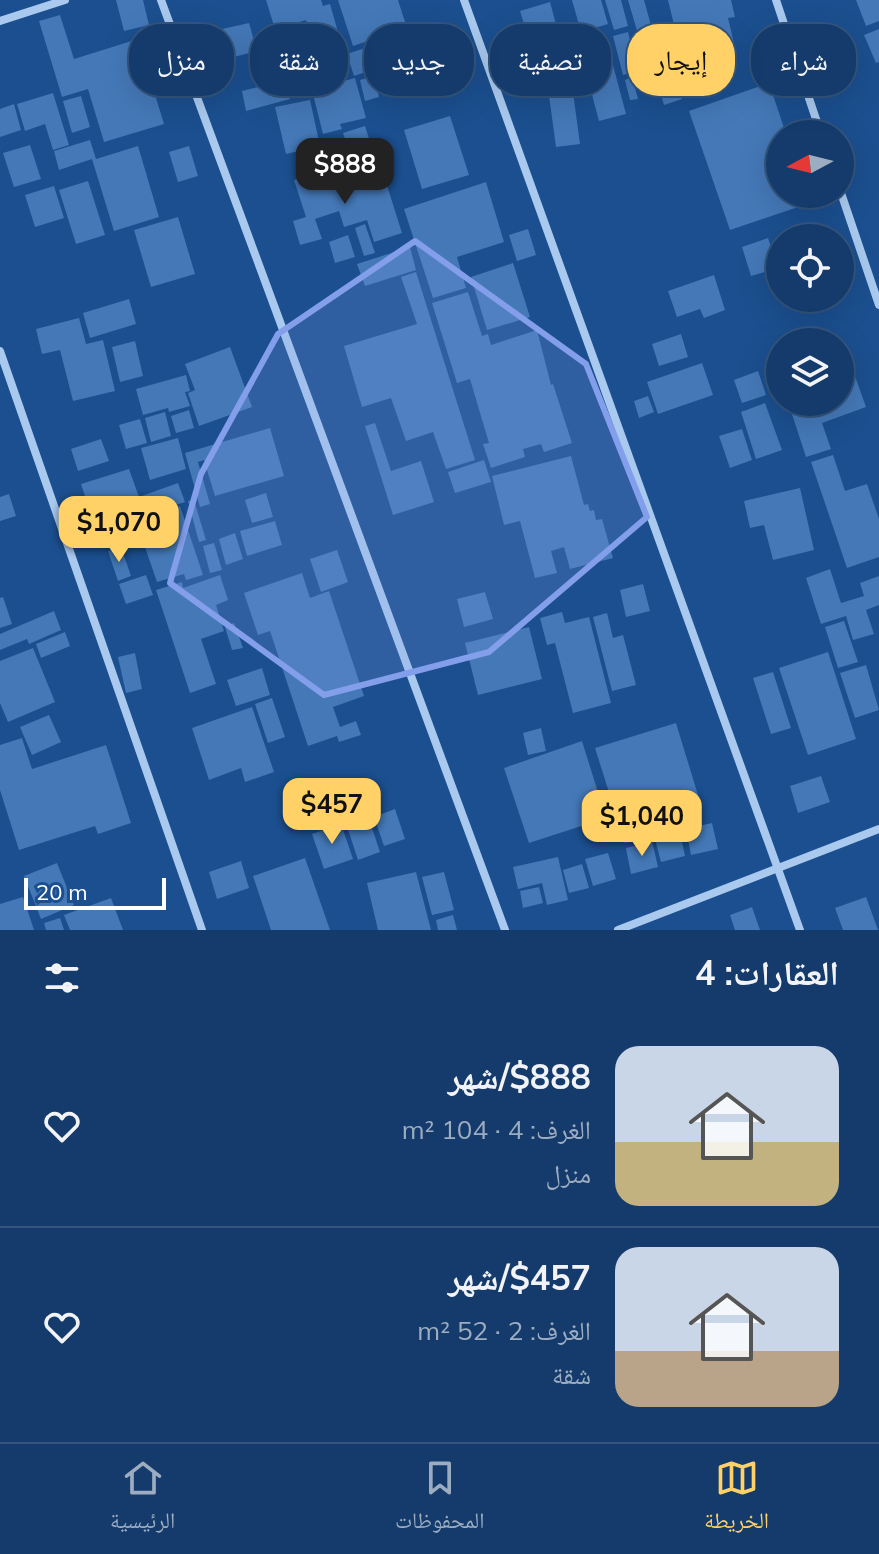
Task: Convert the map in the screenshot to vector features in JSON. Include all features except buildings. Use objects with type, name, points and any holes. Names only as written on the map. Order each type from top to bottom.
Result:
[{"type":"street","points":[[0,21],[65,0]]},
{"type":"street","points":[[161,0],[505,930]]},
{"type":"street","points":[[464,0],[800,930]]},
{"type":"street","points":[[776,0],[816,120]]},
{"type":"street","points":[[846,208],[879,305]]},
{"type":"street","points":[[0,351],[202,930]]},
{"type":"street","points":[[618,930],[879,829]]},
{"type":"highlighted area","points":[[415,241],[586,364],[647,517],[489,652],[324,695],[170,583],[201,474],[278,334]]}]
